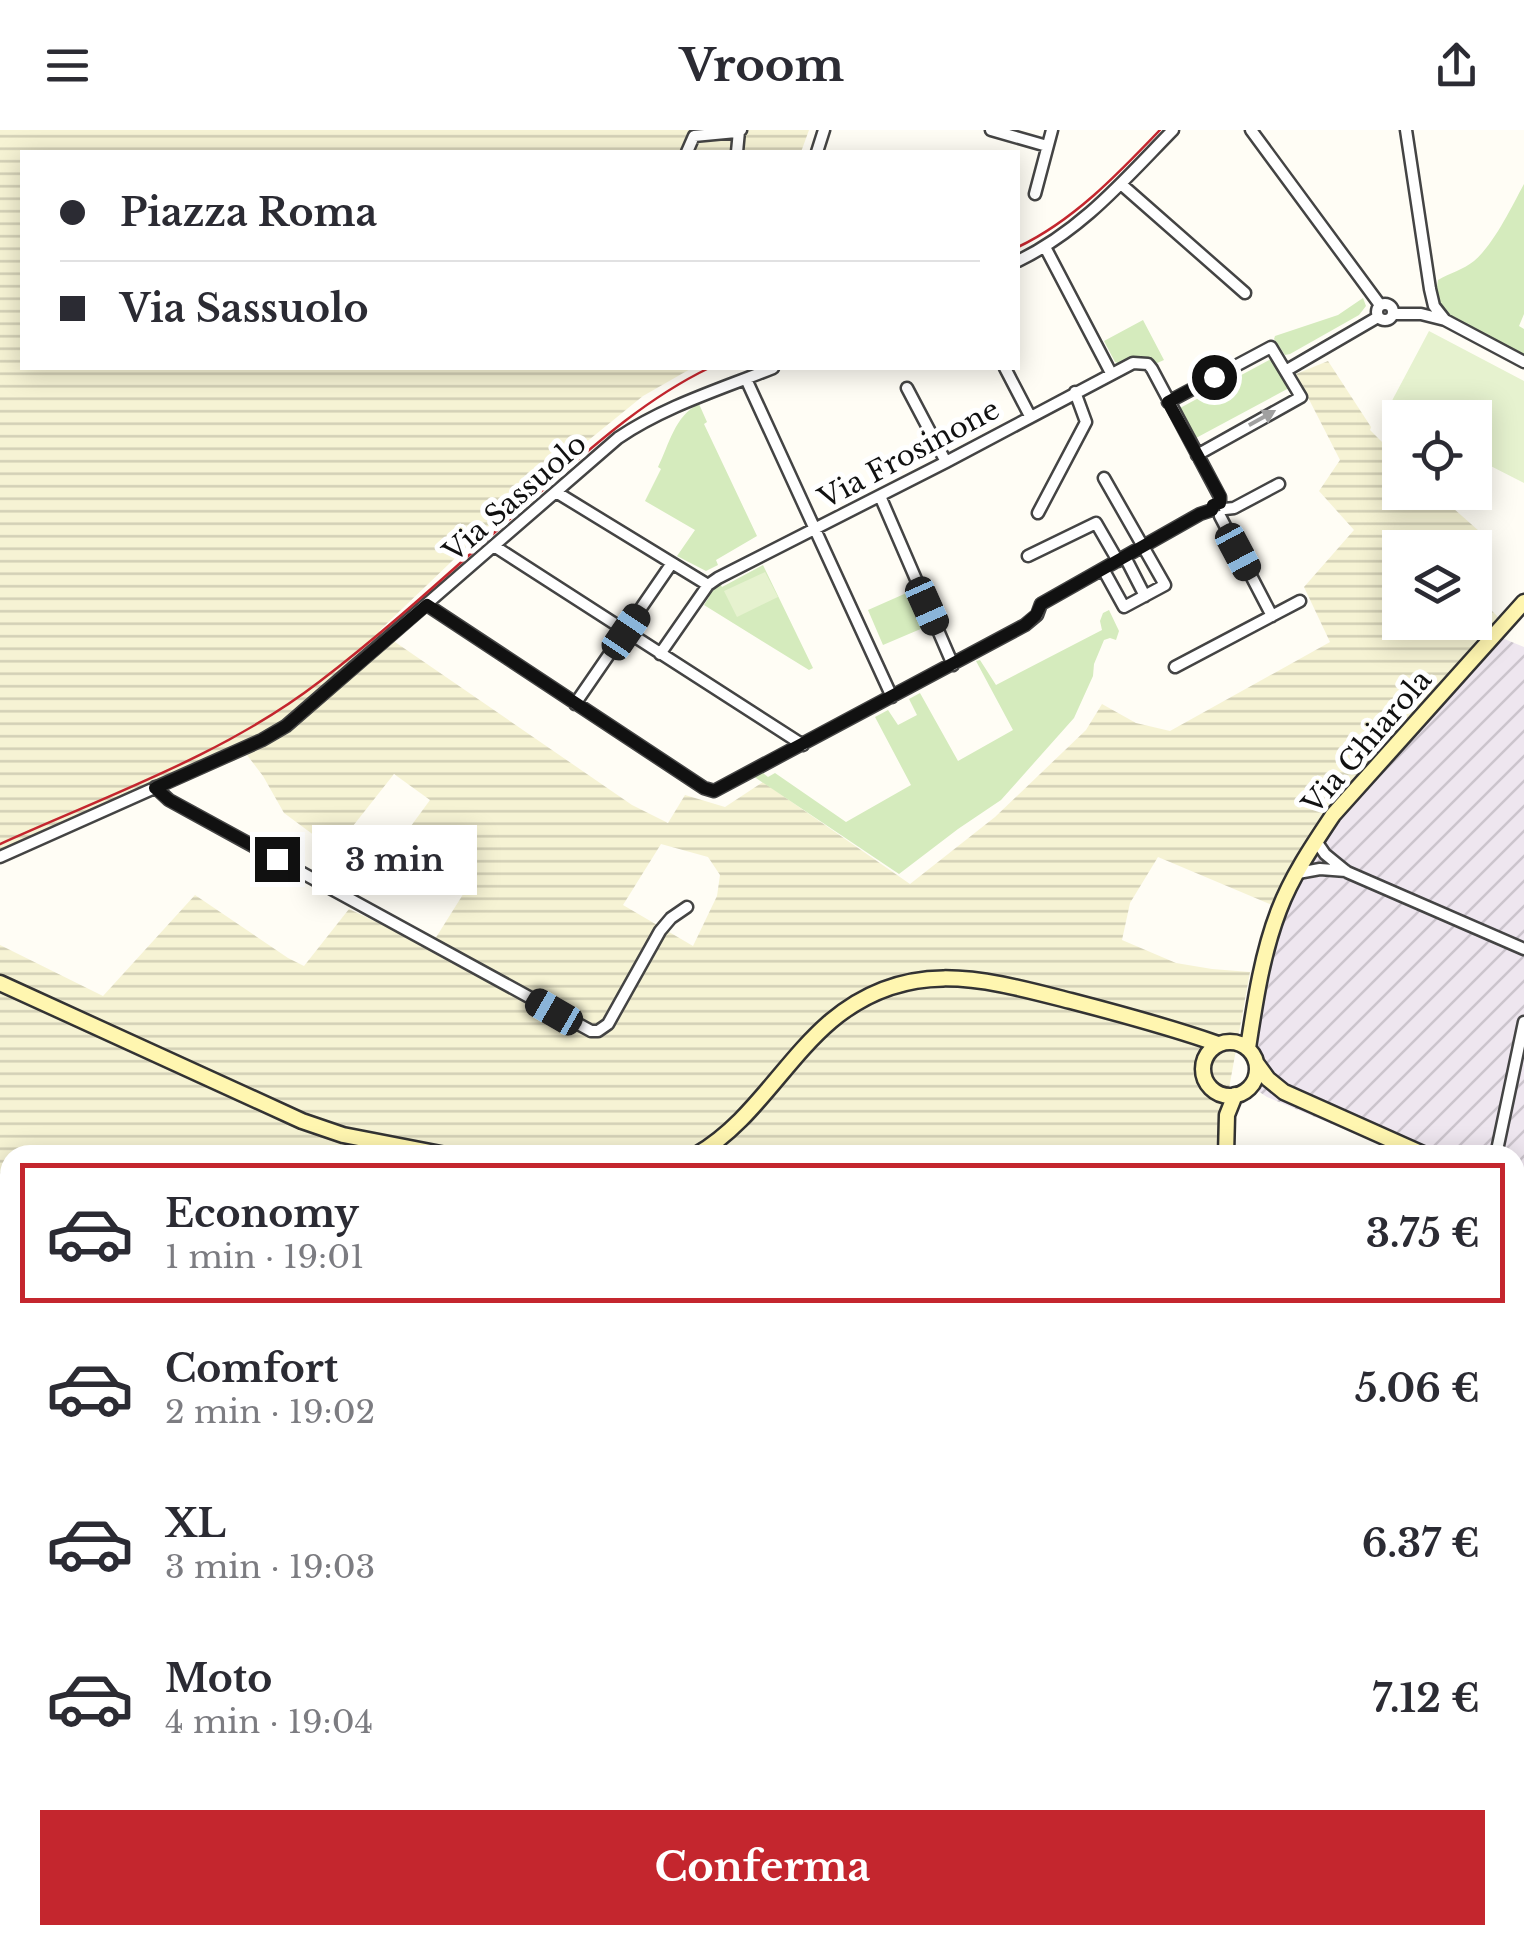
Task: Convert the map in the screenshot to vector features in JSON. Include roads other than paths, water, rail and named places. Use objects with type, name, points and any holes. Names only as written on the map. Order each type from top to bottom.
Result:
[{"type":"main road","name":"Via Ghiarola","points":[[1248,1048],[1268,942],[1280,907],[1316,841],[1333,815],[1524,602]]},
{"type":"main road","points":[[709,1145],[734,1126],[832,1019],[860,1001],[900,985],[946,977],[971,978],[1165,1025],[1222,1043],[1234,1042],[1248,1048],[1268,1080],[1284,1092],[1403,1145]]},
{"type":"main road","points":[[0,984],[302,1121],[393,1145]]},
{"type":"main road","points":[[1203,1065],[1211,1050],[1241,1032],[1254,1009]]},
{"type":"main road","points":[[1165,1025],[1196,1050],[1206,1081],[1217,1092],[1226,1129]]},
{"type":"main road","points":[[1226,1145],[1227,1115],[1257,1072],[1257,1064]]},
{"type":"main road","points":[[1217,1092],[1284,1092]]},
{"type":"street","points":[[688,150],[694,136],[740,130]]},
{"type":"street","points":[[991,130],[1048,146]]},
{"type":"street","points":[[1035,194],[1052,130]]},
{"type":"street","points":[[1020,260],[1046,247],[1089,215],[1173,130]]},
{"type":"street","points":[[1406,130],[1430,290],[1434,306],[1445,320]]},
{"type":"street","points":[[1253,131],[1388,320],[1393,314],[1422,314],[1445,320],[1524,362]]},
{"type":"street","points":[[1122,184],[1245,293]]},
{"type":"street","points":[[1046,247],[1111,373]]},
{"type":"street","points":[[1287,370],[1379,311]]},
{"type":"street","points":[[1168,402],[1271,347],[1287,370],[1301,397],[1197,455]]},
{"type":"street","name":"Via Frosinone","points":[[708,585],[1133,362],[1148,364],[1220,496],[1219,510],[1272,616]]},
{"type":"street","name":"Via Sassuolo","points":[[0,857],[286,726],[631,429],[768,370]]},
{"type":"street","points":[[1006,370],[1030,416]]},
{"type":"street","points":[[746,379],[892,698]]},
{"type":"street","points":[[907,388],[946,462]]},
{"type":"street","points":[[1038,513],[1086,422],[1075,392]]},
{"type":"street","points":[[1104,478],[1165,585],[1124,607],[1104,569]]},
{"type":"street","points":[[427,605],[709,791],[720,789],[1025,625],[1041,604],[1200,514],[1234,508],[1279,484]]},
{"type":"street","points":[[556,492],[708,585],[660,654]]},
{"type":"street","points":[[880,496],[952,664]]},
{"type":"street","points":[[1028,556],[1096,523],[1146,596]]},
{"type":"street","points":[[494,546],[803,745]]},
{"type":"street","points":[[575,704],[672,563]]},
{"type":"street","points":[[1175,668],[1300,601]]},
{"type":"street","points":[[155,788],[169,800],[591,1032],[608,1024],[660,932],[671,918],[687,908]]},
{"type":"street","points":[[1316,841],[1347,872],[1524,949]]},
{"type":"street","points":[[1298,873],[1320,869],[1347,872]]},
{"type":"street","points":[[1498,1145],[1524,1022]]},
{"type":"railway","points":[[1020,246],[1076,210],[1160,130]]},
{"type":"railway","points":[[0,844],[164,772],[282,708],[375,637],[620,425],[705,370]]}]
